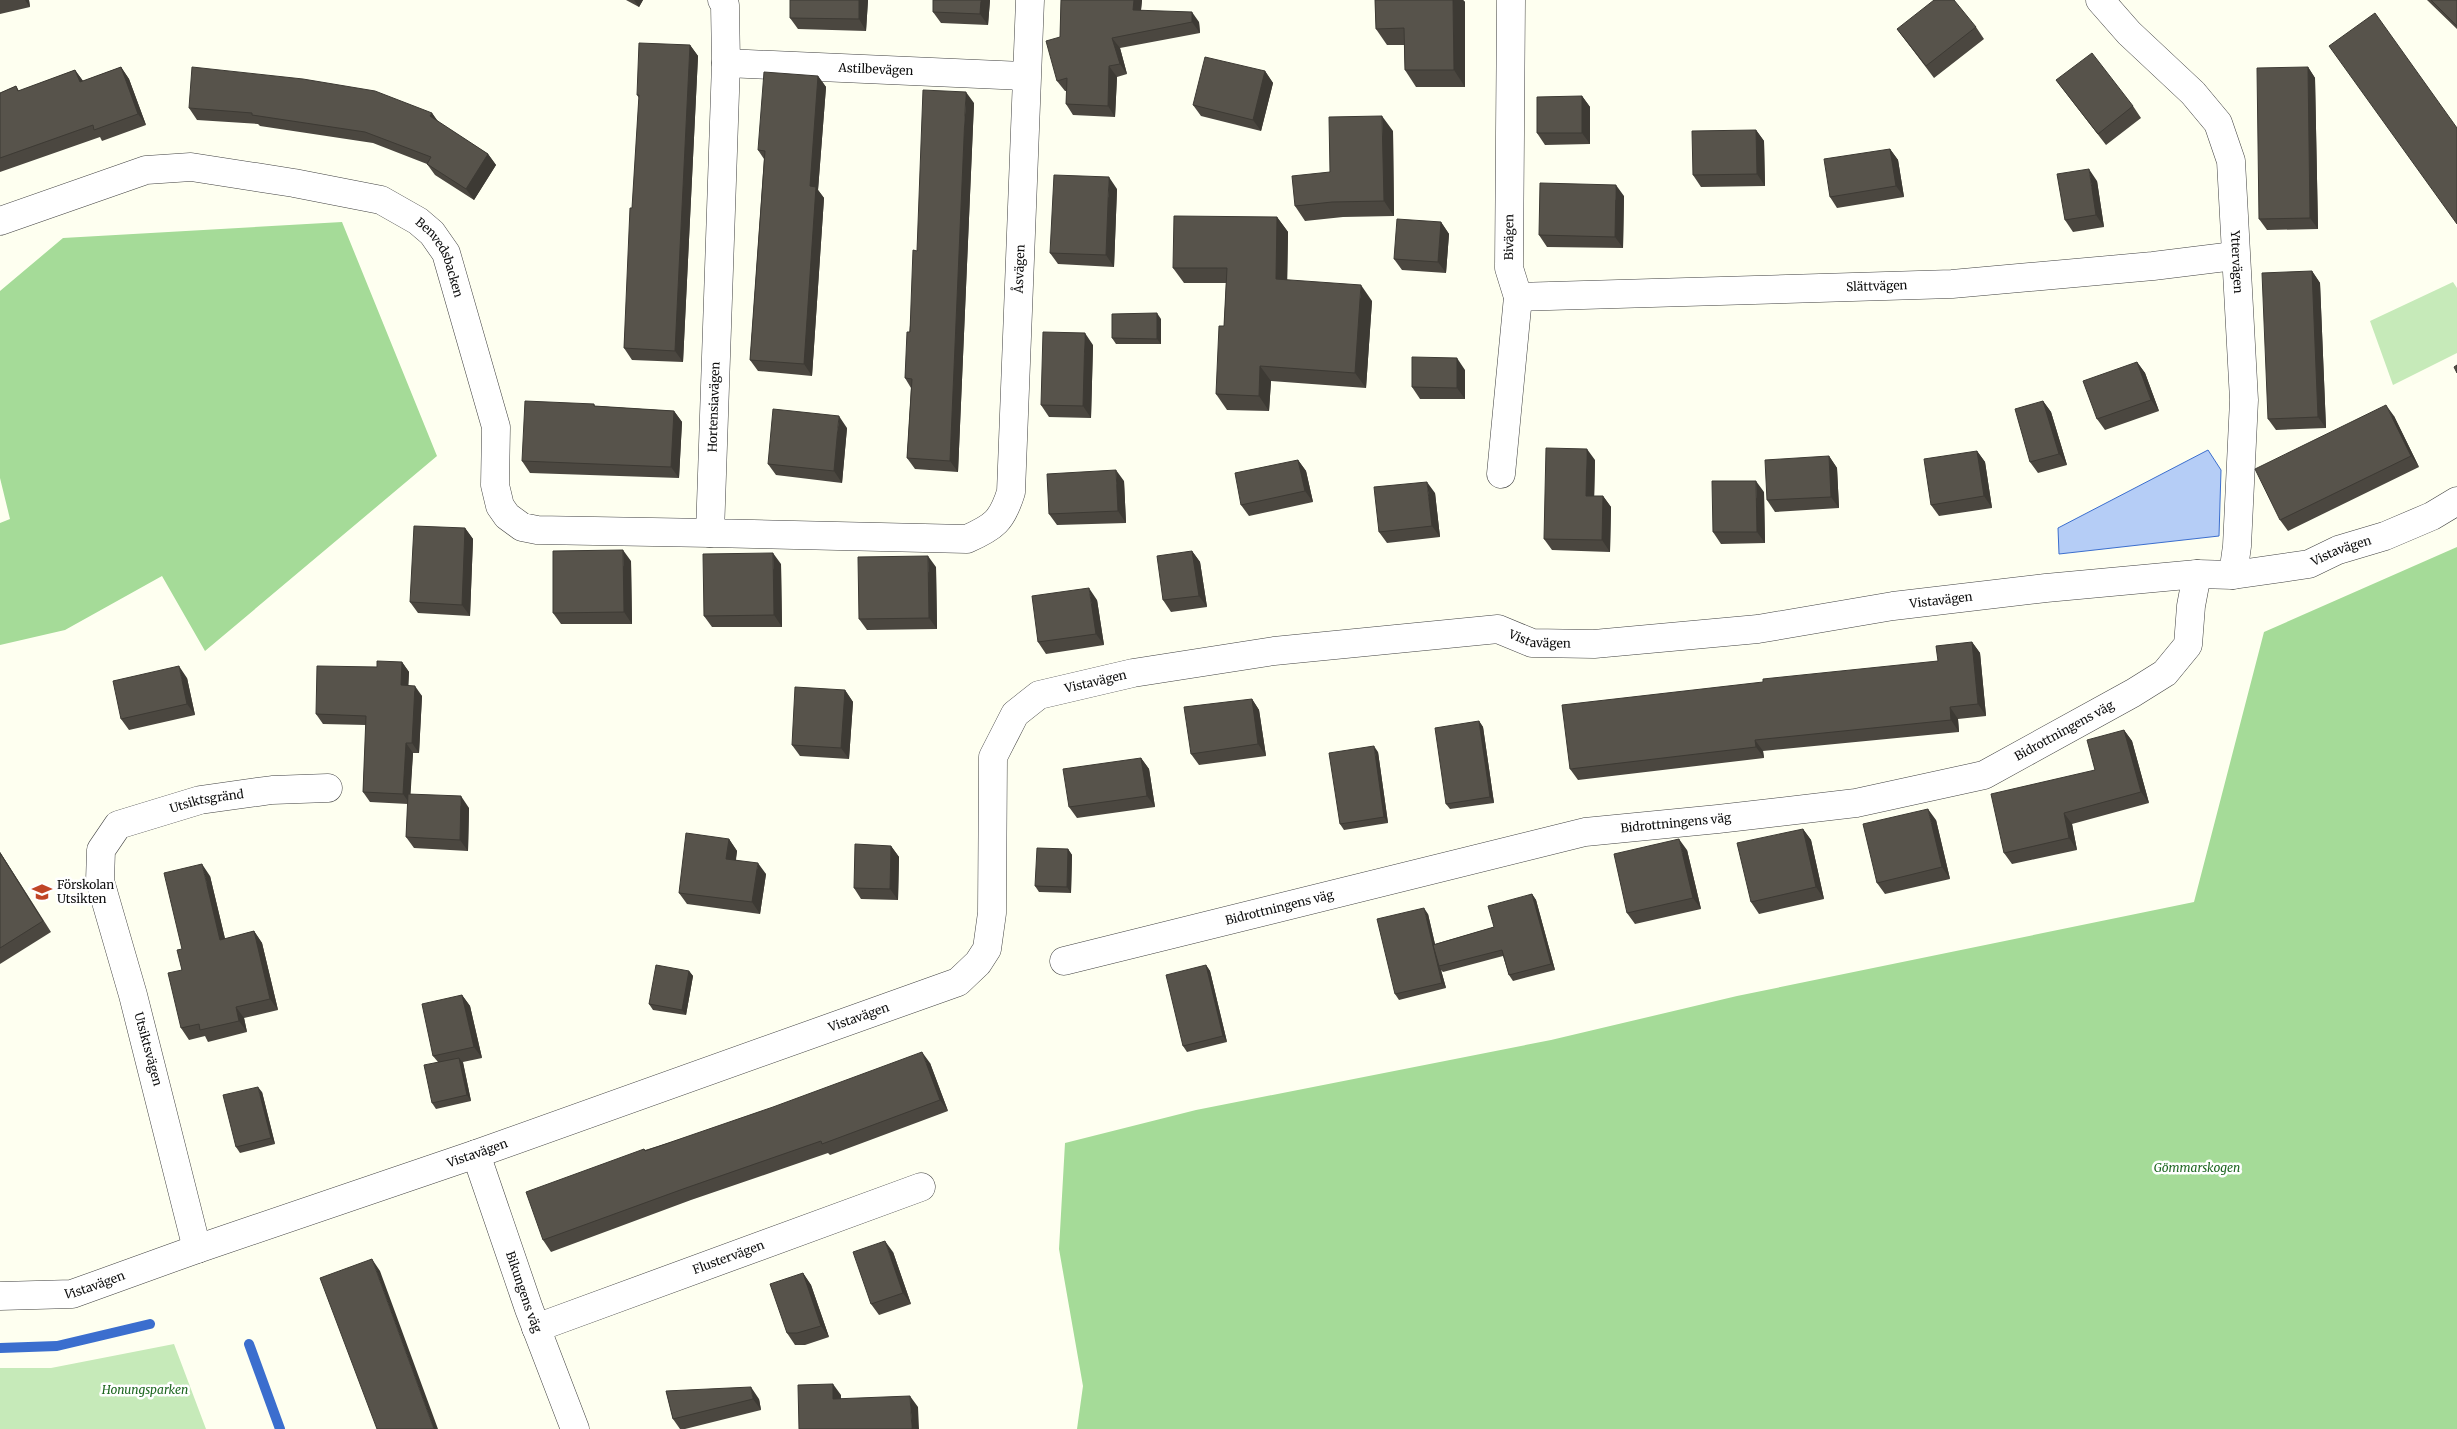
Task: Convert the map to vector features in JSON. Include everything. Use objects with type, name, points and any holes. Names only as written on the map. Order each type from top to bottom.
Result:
[{"type":"street","name":"Hortensiavägen","points":[[710,533],[726,63],[725,5],[722,0]]},
{"type":"street","name":"Åsvägen","points":[[710,533],[967,539],[989,529],[1005,511],[1011,492],[1025,76],[1030,0]]},
{"type":"street","name":"Bivägen","points":[[1501,474],[1518,297],[1509,268],[1511,0]]},
{"type":"street","name":"Yttervägen","points":[[2100,0],[2129,33],[2193,93],[2218,123],[2231,162],[2234,256],[2244,400],[2237,546],[2232,575]]},
{"type":"street","name":"Astilbevägen","points":[[726,63],[1025,76]]},
{"type":"street","name":"Benvedsbacken","points":[[0,221],[146,170],[191,168],[381,200],[418,222],[432,233],[446,253],[496,427],[495,485],[500,506],[507,516],[522,526],[537,530],[710,533]]},
{"type":"street","name":"Slättvägen","points":[[1518,297],[1952,284],[2153,266],[2234,256]]},
{"type":"street","name":"Vistavägen","points":[[0,1296],[72,1294],[196,1249],[476,1154],[958,982],[978,963],[988,949],[992,913],[993,756],[1015,714],[1039,695],[1133,673],[1274,650],[1498,630],[1532,643],[1594,644],[1758,629],[1893,606],[1986,594],[2197,574],[2232,575],[2309,564],[2338,550],[2385,536],[2432,516],[2457,501]]},
{"type":"street","name":"Bidrottningens väg","points":[[1064,961],[1585,832],[1718,820],[1856,803],[1984,775],[2133,693],[2165,673],[2188,646],[2191,606],[2197,574]]},
{"type":"street","name":"Utsiktsgränd","points":[[101,850],[118,825],[200,800],[272,790],[328,788]]},
{"type":"street","name":"Utsiktsvägen","points":[[101,850],[100,881],[134,995],[196,1249]]},
{"type":"street","name":"Bikungens väg","points":[[476,1154],[536,1328],[575,1429]]},
{"type":"street","name":"Flustervägen","points":[[536,1328],[921,1186]]},
{"type":"green space","points":[[342,222],[437,456],[205,651],[162,576],[65,630],[0,645],[0,523],[10,519],[0,478],[0,291],[63,238]]},
{"type":"green space","points":[[2453,282],[2457,288],[2457,353],[2393,385],[2370,321]]},
{"type":"green space","name":"Gömmarskogen","points":[[2457,547],[2457,1429],[1077,1429],[1083,1386],[1059,1249],[1065,1143],[1196,1110],[1551,1040],[1737,996],[2194,902],[2264,632]]},
{"type":"green space","name":"Honungsparken","points":[[174,1344],[206,1429],[0,1429],[0,1368],[51,1368]]},
{"type":"water","points":[[2208,450],[2221,470],[2219,536],[2059,554],[2058,528]]},
{"type":"building","points":[[790,0],[859,0],[859,19],[790,18]]},
{"type":"building","points":[[933,0],[981,0],[980,14],[933,12]]},
{"type":"building","points":[[1061,0],[1134,0],[1133,10],[1192,12],[1192,22],[1112,38],[1120,64],[1109,66],[1108,106],[1066,104],[1067,78],[1057,81],[1046,41],[1060,37]]},
{"type":"building","points":[[1375,0],[1453,0],[1454,70],[1405,70],[1404,28],[1376,29]]},
{"type":"building","points":[[1934,0],[1954,0],[1976,27],[1926,66],[1897,29]]},
{"type":"building","points":[[2431,0],[2457,0],[2457,26]]},
{"type":"building","points":[[2375,13],[2457,128],[2457,224],[2329,46]]},
{"type":"building","points":[[639,43],[690,45],[675,351],[624,348],[630,208],[632,208],[639,95],[637,95]]},
{"type":"building","points":[[2092,53],[2133,106],[2098,134],[2056,80]]},
{"type":"building","points":[[1205,57],[1265,71],[1253,120],[1193,105]]},
{"type":"building","points":[[121,67],[138,114],[94,130],[93,125],[0,158],[0,93],[16,86],[18,91],[75,70],[80,82]]},
{"type":"building","points":[[192,67],[303,79],[375,91],[432,113],[430,116],[488,154],[466,189],[427,164],[431,157],[365,132],[252,115],[252,113],[189,108]]},
{"type":"building","points":[[2308,67],[2310,218],[2259,219],[2257,68]]},
{"type":"building","points":[[764,72],[818,76],[810,186],[816,187],[804,364],[750,360],[765,151],[758,150]]},
{"type":"building","points":[[923,90],[966,92],[950,461],[907,458],[912,379],[905,378],[907,332],[910,332],[913,250],[917,251]]},
{"type":"building","points":[[1582,96],[1582,133],[1537,133],[1537,97]]},
{"type":"building","points":[[1382,116],[1384,201],[1332,202],[1295,206],[1292,176],[1330,172],[1329,117]]},
{"type":"building","points":[[1756,130],[1757,174],[1693,175],[1692,131]]},
{"type":"building","points":[[1890,149],[1896,186],[1830,197],[1824,159]]},
{"type":"building","points":[[2089,169],[2096,215],[2065,220],[2057,174]]},
{"type":"building","points":[[1054,175],[1109,177],[1106,255],[1050,253]]},
{"type":"building","points":[[1540,183],[1616,185],[1615,237],[1539,235]]},
{"type":"building","points":[[1174,216],[1277,217],[1276,279],[1361,285],[1355,373],[1260,366],[1259,396],[1216,394],[1219,326],[1224,326],[1227,268],[1173,268]]},
{"type":"building","points":[[1397,219],[1441,222],[1438,262],[1394,259]]},
{"type":"building","points":[[2312,271],[2318,417],[2268,419],[2262,273]]},
{"type":"building","points":[[1157,313],[1157,339],[1112,338],[1112,314]]},
{"type":"building","points":[[1043,332],[1085,333],[1083,406],[1041,405]]},
{"type":"building","points":[[1412,357],[1457,358],[1457,388],[1412,387]]},
{"type":"building","points":[[2137,362],[2151,400],[2097,419],[2083,381]]},
{"type":"building","points":[[525,401],[594,404],[594,406],[674,411],[671,467],[522,461]]},
{"type":"building","points":[[2043,401],[2059,454],[2030,462],[2015,409]]},
{"type":"building","points":[[2386,405],[2411,456],[2280,520],[2255,469]]},
{"type":"building","points":[[773,409],[839,416],[834,471],[768,464]]},
{"type":"building","points":[[1546,448],[1587,449],[1586,496],[1603,496],[1602,540],[1544,539]]},
{"type":"building","points":[[1977,451],[1984,496],[1931,505],[1924,459]]},
{"type":"building","points":[[1829,456],[1831,497],[1767,500],[1765,460]]},
{"type":"building","points":[[1298,460],[1305,491],[1241,505],[1235,473]]},
{"type":"building","points":[[1116,470],[1118,511],[1049,514],[1047,474]]},
{"type":"building","points":[[1712,481],[1756,481],[1757,532],[1713,532]]},
{"type":"building","points":[[1427,482],[1432,526],[1379,532],[1374,487]]},
{"type":"building","points":[[414,526],[465,528],[462,605],[410,602]]},
{"type":"building","points":[[623,550],[624,612],[553,613],[553,551]]},
{"type":"building","points":[[1192,551],[1199,596],[1163,600],[1157,556]]},
{"type":"building","points":[[773,553],[774,615],[704,616],[703,554]]},
{"type":"building","points":[[928,556],[929,618],[859,619],[858,557]]},
{"type":"building","points":[[1089,588],[1096,634],[1038,642],[1032,596]]},
{"type":"building","points":[[1972,642],[1978,704],[1950,707],[1951,720],[1755,740],[1756,747],[1570,769],[1562,705],[1763,682],[1763,679],[1938,661],[1936,646]]},
{"type":"building","points":[[377,661],[402,662],[401,685],[415,686],[412,743],[406,743],[403,794],[363,792],[366,716],[316,714],[317,666],[377,667]]},
{"type":"building","points":[[179,666],[187,704],[121,719],[113,681]]},
{"type":"building","points":[[795,687],[845,690],[841,748],[792,745]]},
{"type":"building","points":[[1252,699],[1258,744],[1191,754],[1184,707]]},
{"type":"building","points":[[1479,721],[1490,797],[1446,804],[1435,728]]},
{"type":"building","points":[[2124,730],[2141,792],[2064,813],[2069,838],[2004,853],[1991,794],[2095,770],[2087,740]]},
{"type":"building","points":[[1374,746],[1384,817],[1340,824],[1329,753]]},
{"type":"building","points":[[1141,758],[1147,796],[1069,807],[1063,769]]},
{"type":"building","points":[[408,794],[461,796],[460,840],[406,837]]},
{"type":"building","points":[[1928,809],[1942,867],[1877,883],[1863,824]]},
{"type":"building","points":[[1803,829],[1816,887],[1751,902],[1737,843]]},
{"type":"building","points":[[686,833],[729,839],[726,859],[758,863],[752,902],[679,893]]},
{"type":"building","points":[[1679,839],[1693,898],[1627,913],[1614,854]]},
{"type":"building","points":[[855,844],[891,846],[890,889],[854,888]]},
{"type":"building","points":[[1037,848],[1068,849],[1067,887],[1035,886]]},
{"type":"building","name":"Förskolan Utsikten","points":[[0,853],[43,921],[0,948]]},
{"type":"building","points":[[202,864],[220,940],[254,931],[270,999],[236,1007],[239,1021],[200,1030],[199,1024],[181,1028],[168,973],[182,970],[177,950],[182,949],[164,873]]},
{"type":"building","points":[[1532,894],[1551,964],[1509,975],[1502,950],[1439,966],[1433,945],[1494,927],[1488,906]]},
{"type":"building","points":[[1424,908],[1442,983],[1395,994],[1377,919]]},
{"type":"building","points":[[656,965],[689,971],[682,1010],[649,1004]]},
{"type":"building","points":[[1206,965],[1223,1036],[1183,1046],[1166,975]]},
{"type":"building","points":[[462,995],[474,1047],[433,1056],[422,1004]]},
{"type":"building","points":[[922,1052],[940,1100],[822,1144],[821,1141],[543,1240],[526,1192],[644,1149],[645,1151],[773,1107]]},
{"type":"building","points":[[459,1058],[467,1095],[432,1103],[424,1065]]},
{"type":"building","points":[[258,1087],[271,1138],[236,1147],[223,1095]]},
{"type":"building","points":[[885,1241],[903,1293],[871,1304],[853,1252]]},
{"type":"building","points":[[372,1259],[434,1429],[377,1429],[320,1278]]},
{"type":"building","points":[[803,1273],[821,1326],[797,1333],[787,1333],[770,1284]]},
{"type":"building","points":[[833,1384],[833,1399],[910,1396],[912,1429],[799,1429],[798,1385]]},
{"type":"building","points":[[751,1387],[753,1399],[673,1419],[666,1391]]},
{"type":"waterway","points":[[0,1348],[57,1346],[150,1324]]},
{"type":"waterway","points":[[249,1344],[280,1429]]},
{"type":"place","name":"Förskolan Utsikten","points":[[42,892]]}]
